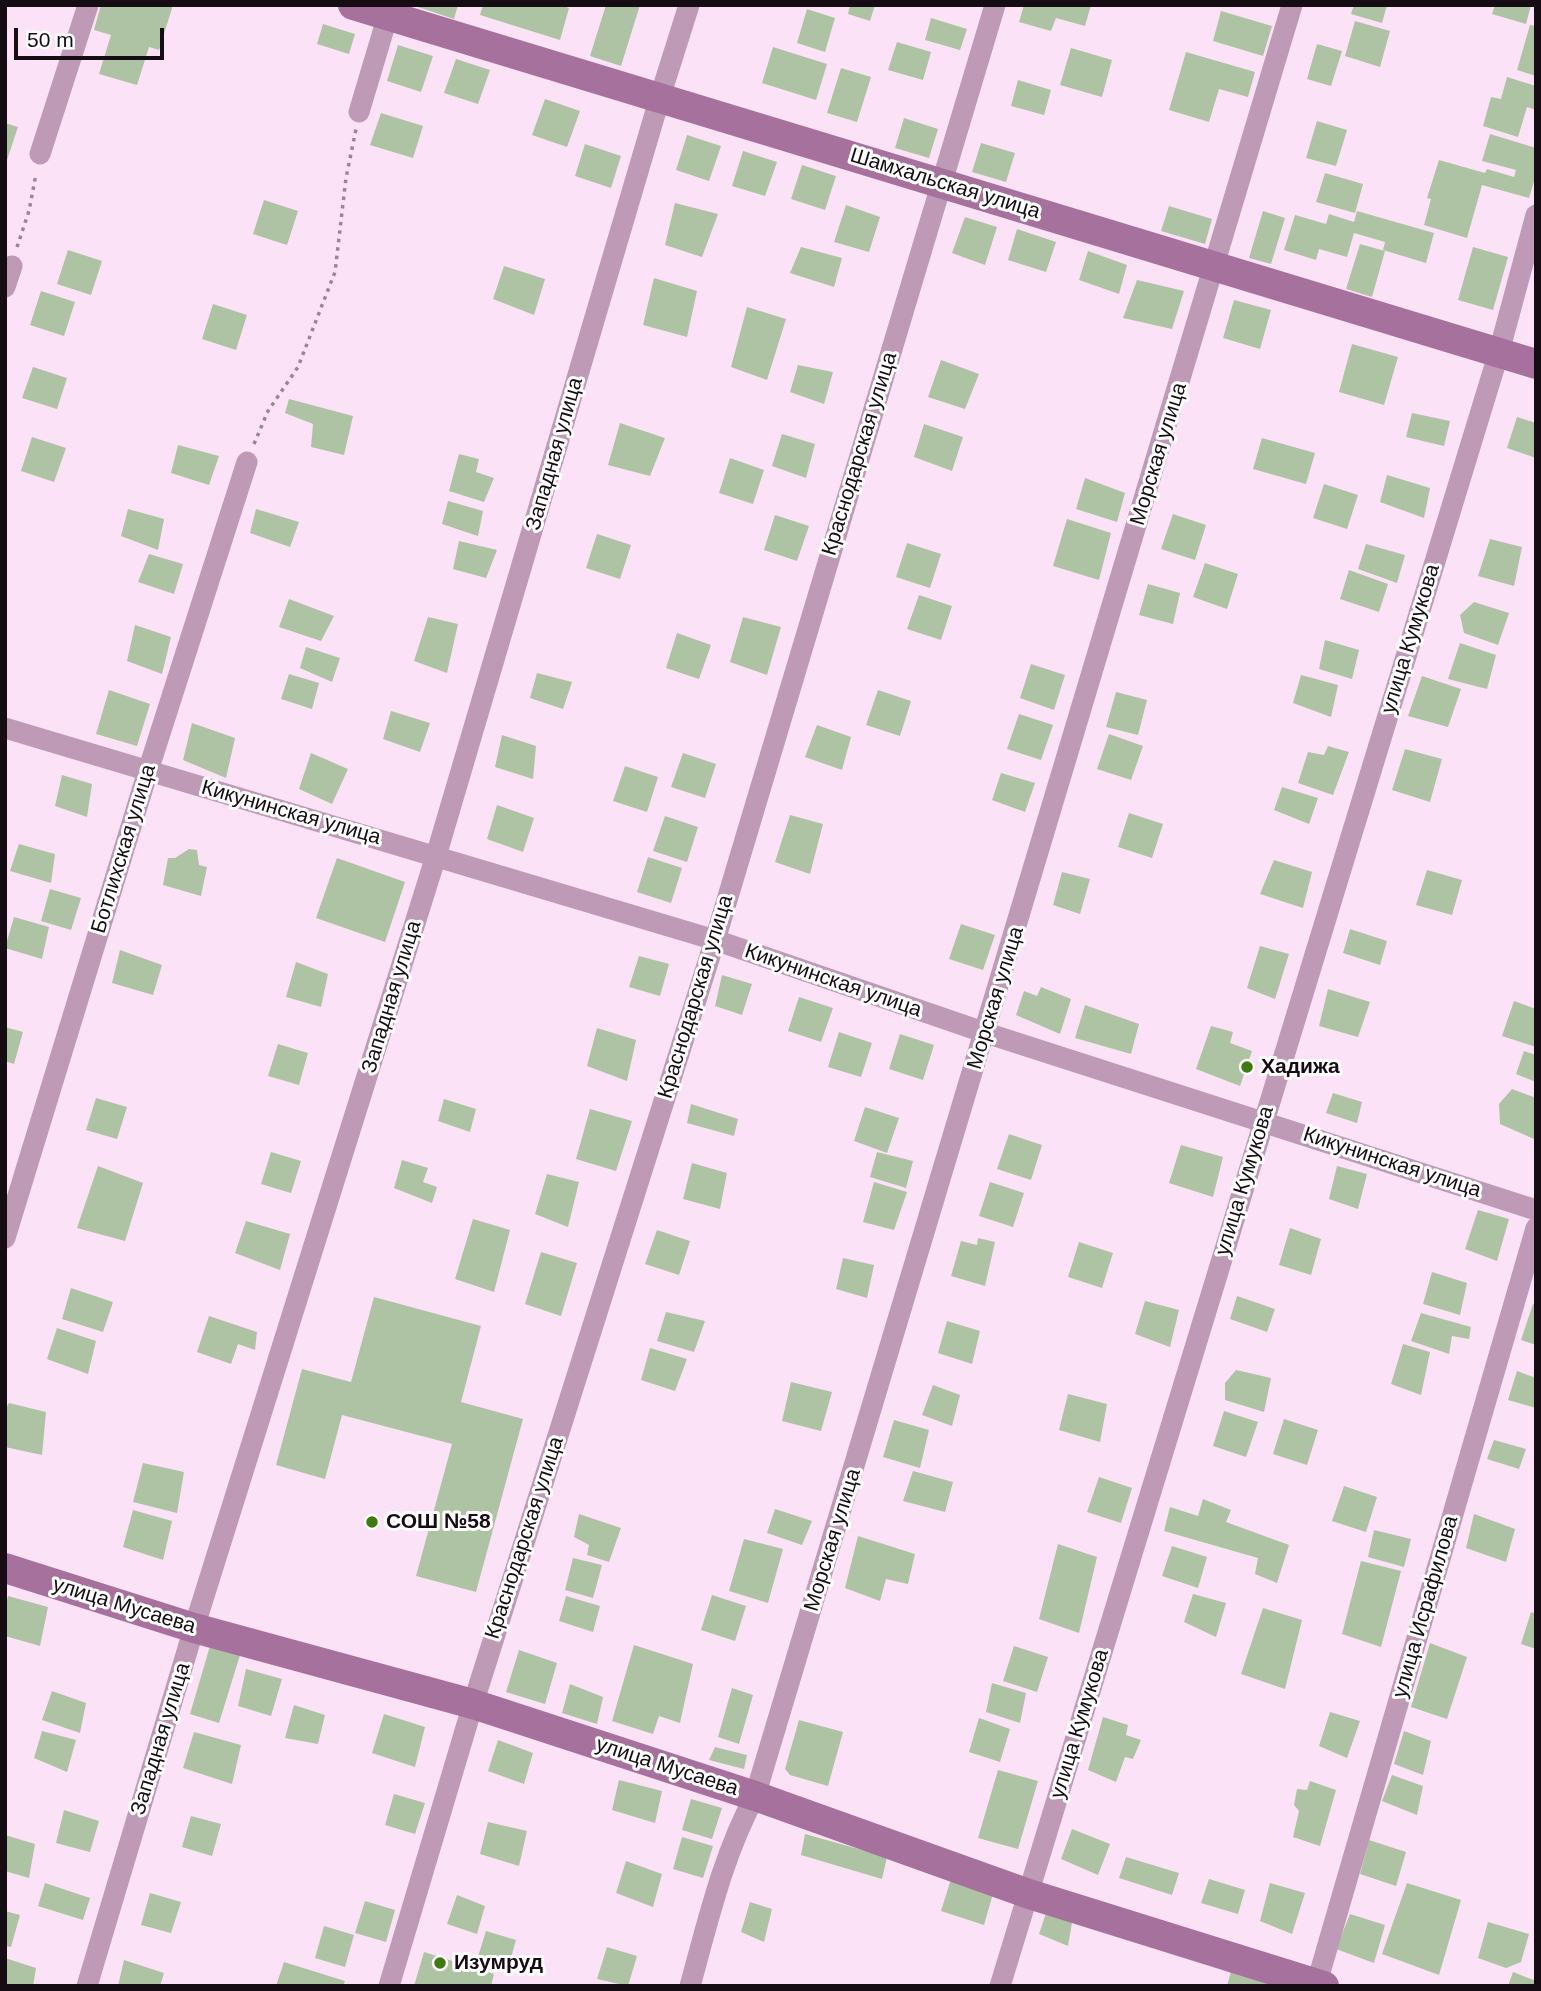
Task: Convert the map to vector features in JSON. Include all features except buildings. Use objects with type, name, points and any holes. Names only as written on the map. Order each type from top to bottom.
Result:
[{"type":"street","points":[[40,154],[88,5]]},
{"type":"street","name":"Шамхальская улица","points":[[354,5],[390,10],[660,97],[1536,363]]},
{"type":"street","name":"Западная улица","points":[[87,1986],[194,1628],[436,856],[689,5]]},
{"type":"street","name":"Краснодарская улица","points":[[388,1986],[472,1704],[715,940],[995,5]]},
{"type":"street","name":"Морская улица","points":[[690,1986],[738,1828],[755,1796],[986,1033],[1292,5]]},
{"type":"street","points":[[359,112],[390,10]]},
{"type":"street","name":"улица Кумукова","points":[[1000,1986],[1499,352],[1536,215]]},
{"type":"street","points":[[5,287],[12,266]]},
{"type":"street","name":"Ботлихская улица","points":[[5,1238],[148,771],[247,462]]},
{"type":"street","name":"Кикунинская улица","points":[[5,728],[715,940],[986,1033],[1536,1210]]},
{"type":"street","name":"улица Исрафилова","points":[[1319,1985],[1536,1228]]},
{"type":"street","name":"улица Мусаева","points":[[5,1568],[194,1628],[472,1704],[755,1796],[1029,1894],[1319,1985]]},
{"type":"path","points":[[247,462],[268,411],[298,367],[335,272],[346,178],[359,112]]},
{"type":"path","points":[[12,266],[29,211],[40,154]]},
{"type":"place","name":"Хадижа","points":[[1247,1067]]},
{"type":"place","name":"СОШ №58","points":[[372,1522]]},
{"type":"place","name":"Изумруд","points":[[440,1963]]}]
